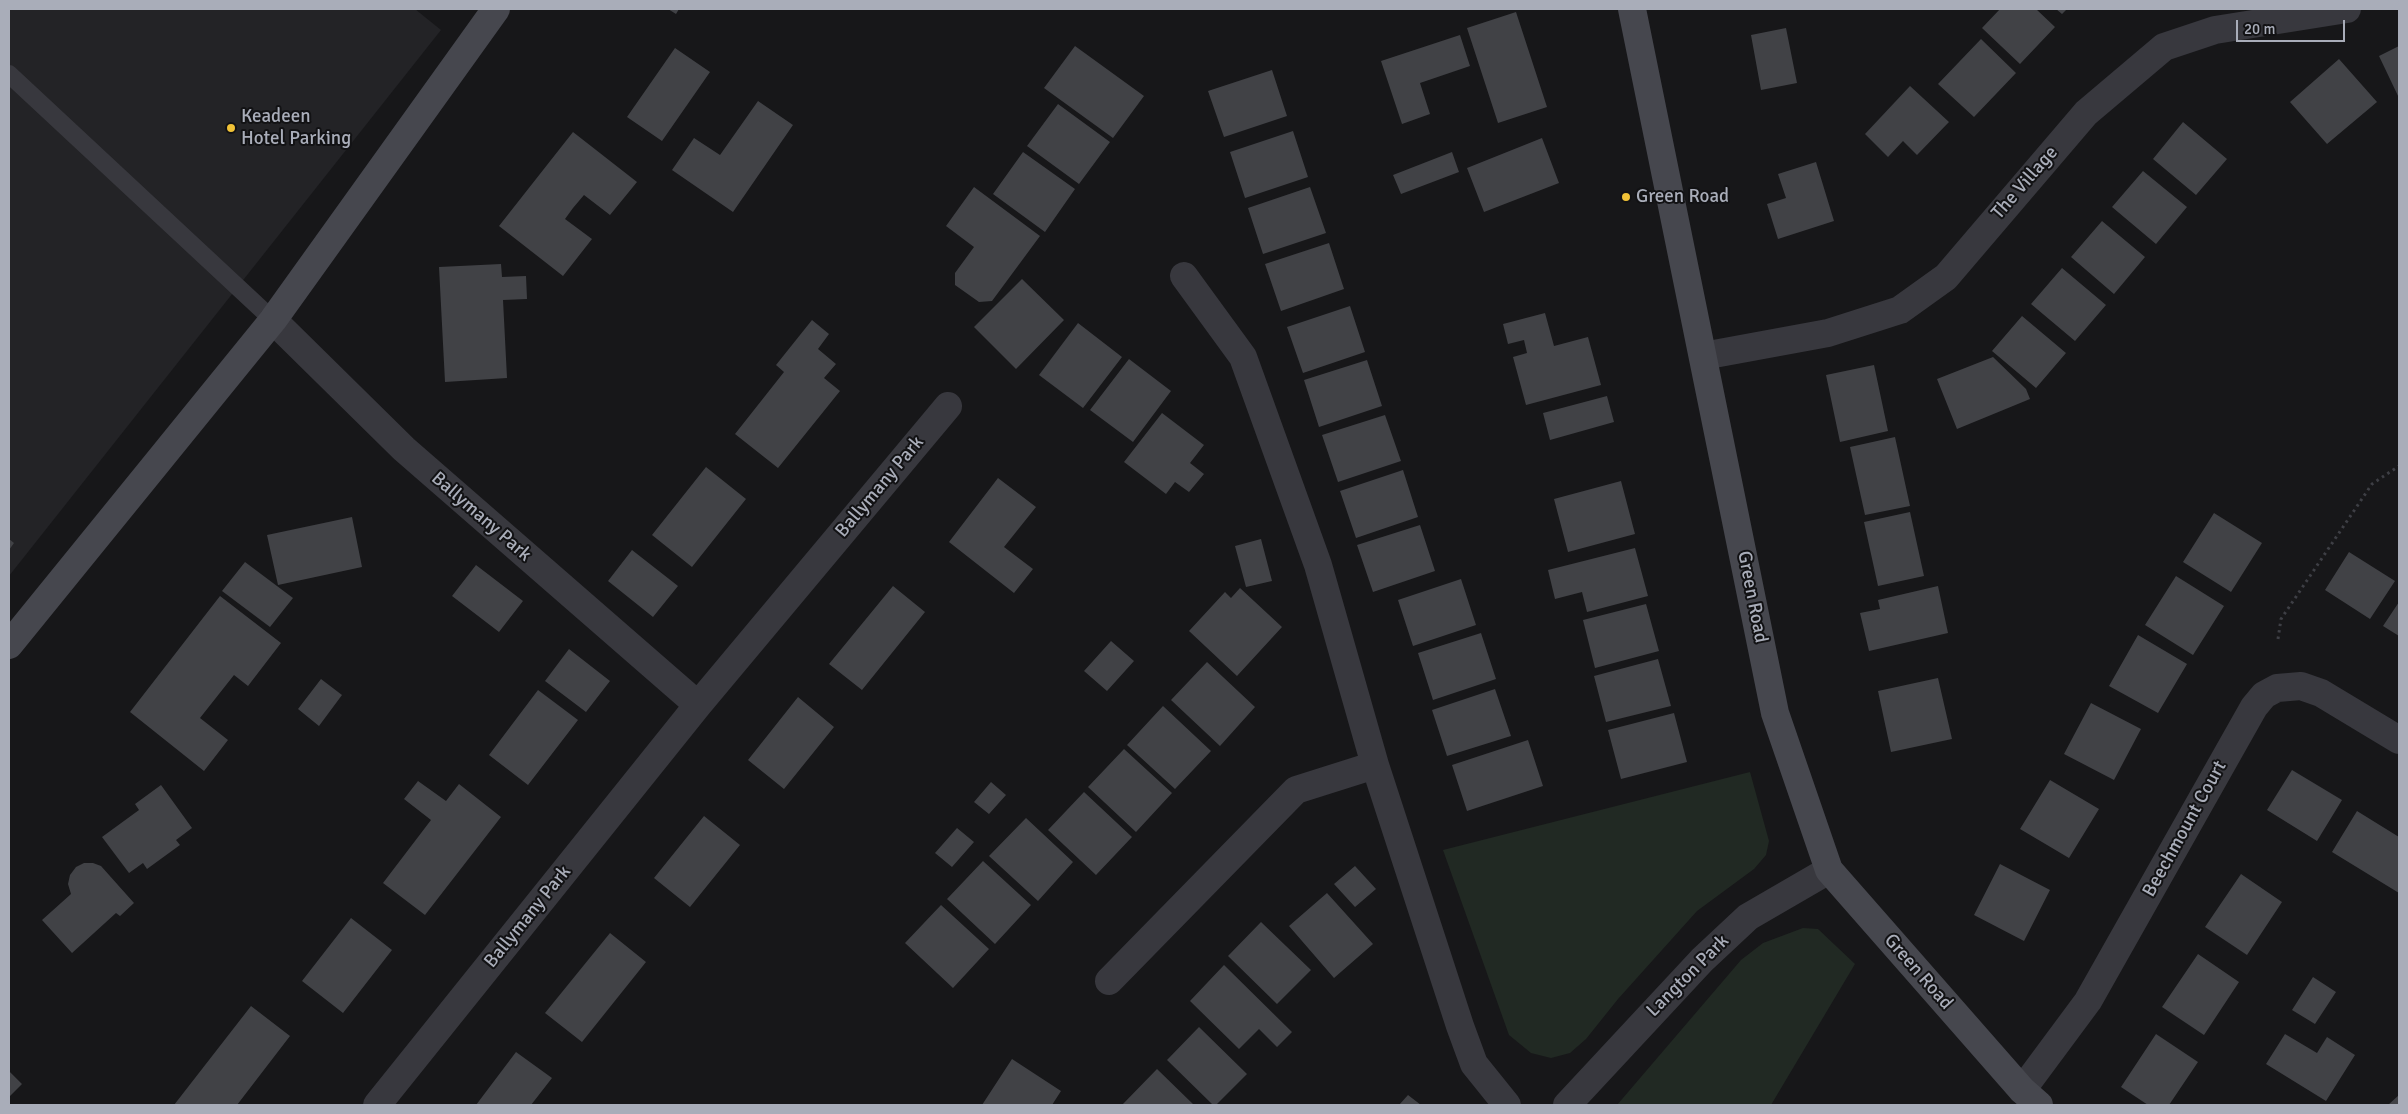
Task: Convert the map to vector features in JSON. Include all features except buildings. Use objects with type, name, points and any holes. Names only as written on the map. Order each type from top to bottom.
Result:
[{"type":"street","points":[[9,644],[273,320],[496,9]]},
{"type":"street","name":"Green Road","points":[[1632,9],[1775,713],[1829,870],[2031,1097]]},
{"type":"street","name":"The Village","points":[[1703,356],[1828,333],[1900,310],[1946,277],[2086,113],[2164,47],[2215,30],[2347,9]]},
{"type":"street","points":[[1184,276],[1242,357],[1318,565],[1375,765],[1474,1064],[1507,1105]]},
{"type":"street","name":"Ballymany Park","points":[[273,320],[404,449],[698,705]]},
{"type":"street","name":"Ballymany Park","points":[[377,1105],[698,705],[948,406]]},
{"type":"street","name":"Beechmount Court","points":[[2031,1097],[2088,1001],[2254,706],[2264,695],[2277,688],[2301,686],[2321,694],[2399,740]]},
{"type":"street","points":[[1110,981],[1296,790],[1375,765]]},
{"type":"street","name":"Langton Park","points":[[1567,1105],[1702,960],[1748,918],[1829,870]]},
{"type":"lane","points":[[9,74],[273,320]]},
{"type":"path","points":[[2278,639],[2281,619],[2372,484],[2399,466]]},
{"type":"shaded area","points":[[9,9],[415,9],[441,30],[9,576]]},
{"type":"shaded area","points":[[1750,772],[1769,841],[1766,855],[1754,869],[1697,911],[1618,999],[1586,1039],[1570,1053],[1551,1058],[1531,1053],[1509,1035],[1443,850]]},
{"type":"shaded area","points":[[1803,928],[1818,929],[1855,964],[1771,1105],[1617,1105],[1741,960],[1763,943]]},
{"type":"place","name":"Keadeen Hotel Parking","points":[[231,128]]},
{"type":"place","name":"Green Road","points":[[1626,197]]}]
